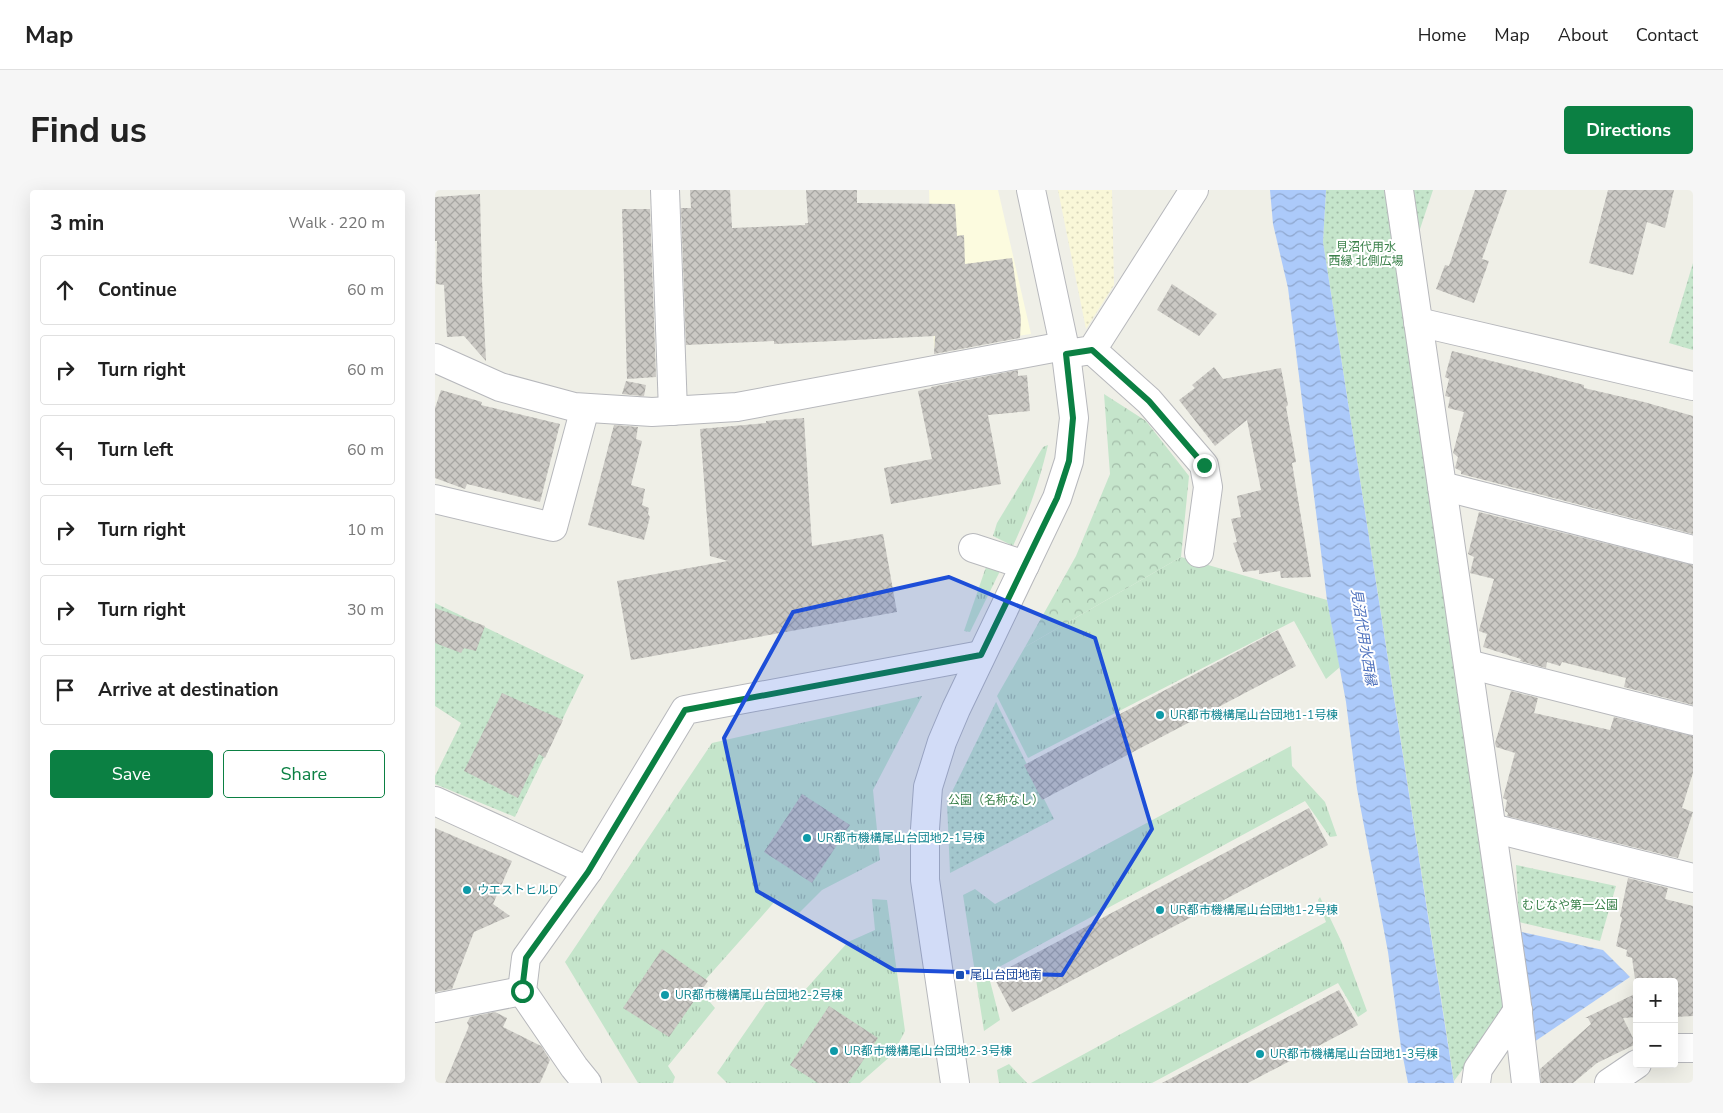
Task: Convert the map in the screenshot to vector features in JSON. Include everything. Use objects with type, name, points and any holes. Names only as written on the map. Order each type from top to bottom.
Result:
[{"type":"street","points":[[665,190],[673,411]]},
{"type":"street","points":[[955,1083],[925,880],[925,829],[928,787],[942,742],[981,655],[1057,498],[1069,461],[1073,418],[1074,350],[1031,190]]},
{"type":"street","points":[[435,358],[500,387],[574,407],[652,412],[737,407],[1074,350],[1194,190]]},
{"type":"street","points":[[1399,190],[1518,1010],[1526,1083]]},
{"type":"street","points":[[1418,322],[1693,386]]},
{"type":"street","points":[[1074,350],[1149,401],[1204,465],[1208,487],[1199,553]]},
{"type":"street","points":[[435,499],[553,527],[585,408]]},
{"type":"street","points":[[1442,486],[1693,550]]},
{"type":"street","points":[[973,548],[1025,565]]},
{"type":"street","points":[[576,1078],[522,991],[526,958],[588,872],[685,710],[981,655]]},
{"type":"street","points":[[1468,664],[1693,721]]},
{"type":"street","points":[[435,801],[588,872]]},
{"type":"street","points":[[1492,828],[1693,878]]},
{"type":"street","points":[[435,1008],[522,991]]},
{"type":"street","points":[[1476,1083],[1478,1069],[1518,1010]]},
{"type":"street","points":[[1678,1048],[1693,1048]]},
{"type":"street","points":[[1609,1083],[1633,1067]]},
{"type":"highlighted area","points":[[949,577],[1095,638],[1152,829],[1062,975],[894,970],[757,891],[724,738],[793,612]]},
{"type":"shaded area","points":[[929,190],[998,190],[1031,334],[934,348]]},
{"type":"green space","name":"見沼代用水 西縁 北側広場","points":[[1326,190],[1399,190],[1516,997],[1454,1081],[1323,242]]},
{"type":"green space","points":[[1402,190],[1433,190],[1417,238]]},
{"type":"green space","points":[[1693,263],[1693,350],[1669,343]]},
{"type":"green space","points":[[1104,394],[1146,421],[1189,476],[1181,557],[1025,647],[1076,556],[1110,474]]},
{"type":"green space","points":[[1048,445],[1033,497],[1013,546],[993,536],[997,523],[1043,447]]},
{"type":"green space","points":[[1181,557],[1327,600],[1340,667],[1326,679],[1294,621],[1028,758],[997,696],[1025,647]]},
{"type":"green space","points":[[987,564],[1001,569],[970,632],[964,631]]},
{"type":"green space","points":[[435,603],[584,675],[515,817],[435,784],[435,776],[461,723],[435,706]]},
{"type":"green space","points":[[922,696],[873,790],[880,860],[822,890],[796,916],[777,899],[698,988],[715,1008],[668,1066],[675,1077],[673,1083],[638,1083],[565,962],[712,743]]},
{"type":"green space","name":"公園（名称なし）","points":[[996,702],[1054,819],[950,873],[947,802]]},
{"type":"green space","points":[[1291,746],[1292,766],[1325,802],[1337,836],[1330,837],[1305,801],[988,973],[1000,1020],[984,1031],[963,895],[975,889],[995,904]]},
{"type":"green space","name":"むじなや第一公園","points":[[1516,865],[1616,886],[1600,941],[1519,922]]},
{"type":"green space","points":[[1320,897],[1342,943],[1367,1011],[1358,1017],[1338,983],[1152,1083],[1031,1083],[1326,922],[1318,900]]},
{"type":"green space","points":[[872,899],[887,900],[905,1031],[893,1054],[860,1083],[727,1083],[717,1073],[775,989],[797,999],[848,942],[875,930]]},
{"type":"green space","points":[[1009,1064],[1027,1083],[999,1083],[997,1070]]},
{"type":"sand","points":[[1058,190],[1112,190],[1114,285],[1086,329]]},
{"type":"water","name":"見沼代用水西縁","points":[[1270,190],[1326,190],[1323,242],[1454,1083],[1408,1083],[1388,952],[1357,789],[1346,702],[1327,600],[1288,288],[1273,224]]},
{"type":"water","points":[[1517,931],[1603,950],[1630,977],[1534,1042]]},
{"type":"building","points":[[690,190],[730,190],[732,228],[805,225],[805,223],[808,223],[806,190],[857,190],[857,203],[955,204],[957,236],[964,235],[965,264],[1012,258],[1021,319],[1020,338],[934,354],[935,336],[774,344],[774,341],[686,345],[681,208],[691,208]]},
{"type":"building","points":[[1475,190],[1507,190],[1482,259],[1489,261],[1474,303],[1436,289],[1445,265],[1449,266]]},
{"type":"building","points":[[1608,190],[1674,190],[1665,228],[1647,222],[1633,275],[1589,263]]},
{"type":"building","points":[[480,194],[486,361],[464,336],[447,337],[444,285],[436,284],[435,197]]},
{"type":"building","points":[[622,209],[650,209],[656,377],[627,379]]},
{"type":"building","points":[[1172,284],[1217,314],[1199,336],[1157,310]]},
{"type":"building","points":[[1452,351],[1584,385],[1584,388],[1693,416],[1693,534],[1461,474],[1461,471],[1455,468],[1458,457],[1453,453],[1464,412],[1448,408],[1450,397],[1445,396],[1449,379],[1445,377]]},
{"type":"building","points":[[1214,367],[1223,379],[1281,368],[1296,462],[1292,463],[1311,577],[1281,578],[1280,571],[1259,574],[1259,570],[1243,572],[1233,543],[1237,542],[1231,519],[1241,517],[1237,496],[1261,490],[1247,420],[1215,446],[1179,400],[1195,388],[1192,385]]},
{"type":"building","points":[[1018,370],[1018,376],[1027,375],[1030,411],[988,415],[1001,484],[891,504],[884,468],[932,459],[918,391]]},
{"type":"building","points":[[626,381],[646,385],[644,396],[622,394]]},
{"type":"building","points":[[441,390],[482,402],[481,405],[560,424],[540,502],[467,484],[465,489],[435,478],[435,408]]},
{"type":"building","points":[[804,418],[812,546],[883,534],[897,612],[631,660],[617,581],[728,561],[710,556],[700,429]]},
{"type":"building","points":[[614,425],[638,427],[636,439],[642,441],[631,485],[645,489],[642,505],[649,508],[648,514],[650,517],[644,540],[588,525]]},
{"type":"building","points":[[1479,512],[1693,565],[1693,705],[1624,687],[1626,678],[1562,662],[1560,666],[1547,662],[1546,668],[1520,661],[1521,659],[1483,647],[1487,634],[1479,630],[1494,579],[1470,573],[1474,557],[1468,554]]},
{"type":"building","points":[[435,608],[485,626],[476,651],[464,648],[461,653],[435,643]]},
{"type":"building","name":"UR都市機構尾山台団地1-1号棟","points":[[1278,630],[1296,666],[1042,800],[1024,765]]},
{"type":"building","points":[[1511,691],[1538,698],[1534,713],[1610,730],[1614,717],[1693,736],[1693,773],[1682,808],[1693,812],[1678,858],[1507,816],[1508,813],[1505,811],[1507,800],[1503,798],[1515,753],[1496,747],[1495,743]]},
{"type":"building","points":[[502,693],[563,720],[545,758],[539,754],[518,798],[464,771]]},
{"type":"building","name":"UR都市機構尾山台団地2-1号棟","points":[[802,794],[850,825],[812,883],[764,852]]},
{"type":"building","name":"UR都市機構尾山台団地1-2号棟","points":[[1309,808],[1328,845],[1012,1012],[993,976]]},
{"type":"building","name":"ウエストヒルD","points":[[435,828],[512,861],[493,904],[510,916],[474,932],[452,989],[435,992]]},
{"type":"building","points":[[1628,878],[1668,888],[1665,899],[1693,906],[1693,1016],[1678,1017],[1678,978],[1635,978],[1632,958],[1626,956],[1627,950],[1616,946],[1622,918],[1620,916]]},
{"type":"building","name":"UR都市機構尾山台団地2-2号棟","points":[[662,949],[708,981],[669,1037],[623,1008]]},
{"type":"building","name":"UR都市機構尾山台団地1-3号棟","points":[[1339,990],[1358,1025],[1248,1083],[1162,1083]]},
{"type":"building","points":[[1633,995],[1633,1017],[1623,1018],[1633,1038],[1633,1045],[1597,1063],[1573,1083],[1541,1083],[1540,1069],[1591,1024],[1588,1018],[1585,1018]]},
{"type":"building","name":"UR都市機構尾山台団地2-3号棟","points":[[829,1006],[878,1038],[848,1083],[818,1083],[790,1065]]},
{"type":"building","points":[[495,1012],[507,1018],[503,1027],[541,1046],[550,1060],[540,1083],[445,1083],[469,1026],[467,1023],[470,1017]]},
{"type":"place","name":"UR都市機構尾山台団地1-1号棟","points":[[1160,715]]},
{"type":"place","name":"UR都市機構尾山台団地2-1号棟","points":[[807,838]]},
{"type":"place","name":"ウエストヒルD","points":[[467,890]]},
{"type":"place","name":"UR都市機構尾山台団地1-2号棟","points":[[1160,910]]},
{"type":"place","name":"尾山台団地南","points":[[960,975]]},
{"type":"place","name":"UR都市機構尾山台団地2-2号棟","points":[[665,995]]},
{"type":"place","name":"UR都市機構尾山台団地2-3号棟","points":[[834,1051]]},
{"type":"place","name":"UR都市機構尾山台団地1-3号棟","points":[[1260,1054]]},
{"type":"route","points":[[522,991],[526,958],[588,872],[685,710],[981,655],[1057,498],[1069,461],[1073,418],[1066,354],[1092,350],[1149,401],[1204,465]]}]
